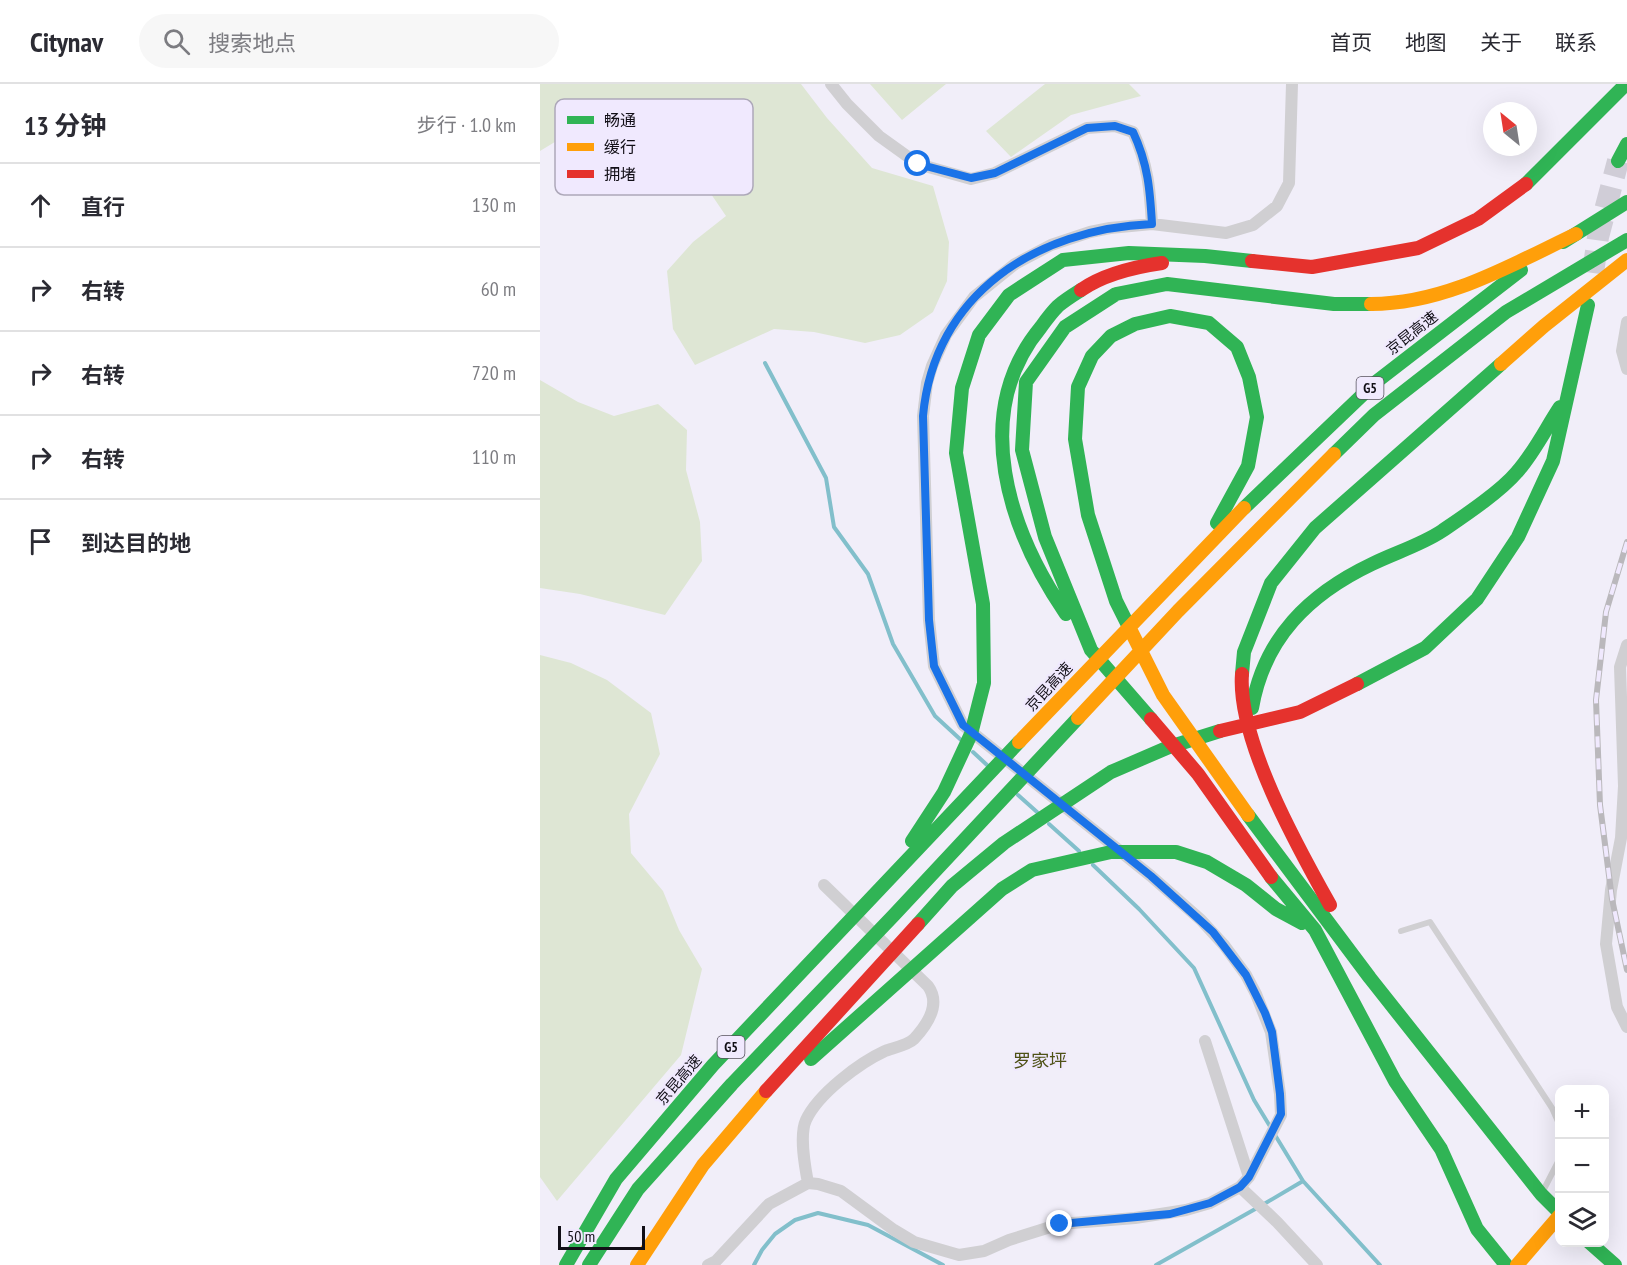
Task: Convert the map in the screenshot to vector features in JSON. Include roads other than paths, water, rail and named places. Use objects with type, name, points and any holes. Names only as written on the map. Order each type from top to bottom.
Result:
[{"type":"highway","points":[[880,890],[944,792],[971,734],[984,683],[983,604],[956,453],[962,388],[979,335],[1009,295],[1063,260],[1129,253],[1205,256],[1312,267],[1418,248],[1478,219],[1533,178],[1626,84]]},
{"type":"highway","points":[[1618,161],[1627,144]]},
{"type":"highway","name":"京昆高速","points":[[566,1265],[616,1179],[713,1065],[1143,611],[1258,494],[1376,382],[1532,262],[1627,202]]},
{"type":"highway","points":[[1090,650],[1045,537],[1022,450],[1026,382],[1065,327],[1116,294],[1167,284],[1334,304],[1394,304],[1461,288],[1576,234]]},
{"type":"highway","name":"G5","points":[[589,1265],[638,1189],[732,1084],[945,861],[1178,611],[1289,497],[1374,416],[1506,312],[1627,240]]},
{"type":"highway","points":[[1205,256],[1137,267],[1091,283],[1058,306],[1030,340],[1011,376],[1002,419],[1003,465],[1017,524],[1044,582],[1090,650],[1198,774],[1282,892],[1315,930],[1395,1081],[1441,1149],[1478,1229],[1506,1265]]},
{"type":"highway","points":[[1370,978],[1301,853],[1269,785],[1249,730],[1241,689],[1244,652],[1271,583],[1315,528],[1544,326],[1627,260]]},
{"type":"highway","points":[[637,1265],[703,1165],[785,1068],[952,886],[978,865],[1021,831],[1111,772],[1169,747],[1216,732],[1300,712],[1347,690],[1425,648],[1477,599],[1518,537],[1553,462],[1588,305]]},
{"type":"highway","points":[[1191,563],[1224,514],[1248,466],[1257,417],[1248,377],[1237,347],[1209,323],[1170,316],[1135,324],[1111,336],[1092,356],[1078,387],[1075,439],[1088,514],[1116,601],[1163,695],[1226,785],[1370,978],[1475,1112],[1555,1209]]},
{"type":"highway","points":[[1249,730],[1256,684],[1271,649],[1290,623],[1325,591],[1370,566],[1439,533],[1477,506],[1517,472],[1569,392]]},
{"type":"highway","points":[[739,1123],[1002,889],[1032,870],[1111,852],[1176,852],[1207,862],[1245,885],[1276,909],[1315,930]]},
{"type":"highway","points":[[1517,1265],[1555,1220]]},
{"type":"highway","points":[[1595,1247],[1615,1265]]},
{"type":"street","points":[[831,84],[879,136],[918,164],[971,178],[995,173],[1087,128],[1115,126],[1133,132],[1142,152],[1150,185],[1152,224]]},
{"type":"street","points":[[708,1265],[716,1261],[769,1204],[808,1183],[842,1191],[914,1242],[959,1255],[984,1251],[1009,1240],[1060,1224],[1135,1218],[1186,1210],[1210,1203],[1240,1187],[1249,1177],[1281,1114],[1272,1032],[1246,975],[1224,945],[1201,920],[1151,876],[963,725],[934,666],[929,620],[923,416],[927,383],[938,351],[954,322],[974,297],[999,276],[1033,254],[1051,245],[1090,232],[1120,226],[1152,224],[1226,233],[1253,225],[1276,206],[1289,183],[1292,84]]},
{"type":"street","points":[[1627,322],[1622,351],[1627,369]]},
{"type":"street","points":[[1627,645],[1620,667],[1624,786],[1622,828],[1611,890],[1606,944],[1617,1007],[1627,1027]]},
{"type":"street","points":[[808,1183],[802,1157],[805,1121],[827,1093],[854,1069],[882,1053],[912,1041],[934,1005],[933,995],[924,983],[824,885]]},
{"type":"street","points":[[1205,1041],[1249,1177]]},
{"type":"street","points":[[1240,1187],[1317,1265]]},
{"type":"lane","points":[[1401,931],[1430,922],[1555,1115]]},
{"type":"lane","points":[[1541,1194],[1555,1167]]},
{"type":"waterway","points":[[765,363],[826,478],[834,527],[868,574],[893,644],[935,716],[961,740]]},
{"type":"waterway","points":[[973,752],[987,765]]},
{"type":"waterway","points":[[1018,795],[1037,812]]},
{"type":"waterway","points":[[1049,824],[1079,851]]},
{"type":"waterway","points":[[1093,865],[1139,909],[1194,968],[1254,1100],[1271,1128]]},
{"type":"waterway","points":[[1275,1135],[1303,1181],[1380,1265]]},
{"type":"waterway","points":[[1264,1204],[1303,1181]]},
{"type":"waterway","points":[[1156,1265],[1257,1208]]},
{"type":"waterway","points":[[754,1265],[775,1234],[795,1220],[818,1213],[868,1225],[943,1265]]},
{"type":"tunnel","points":[[1593,273],[1598,237],[1618,161]]},
{"type":"railway","points":[[1627,542],[1606,612],[1596,700],[1600,805],[1612,899],[1627,970]]},
{"type":"district","name":"罗家坪","points":[[1040,1061]]}]
